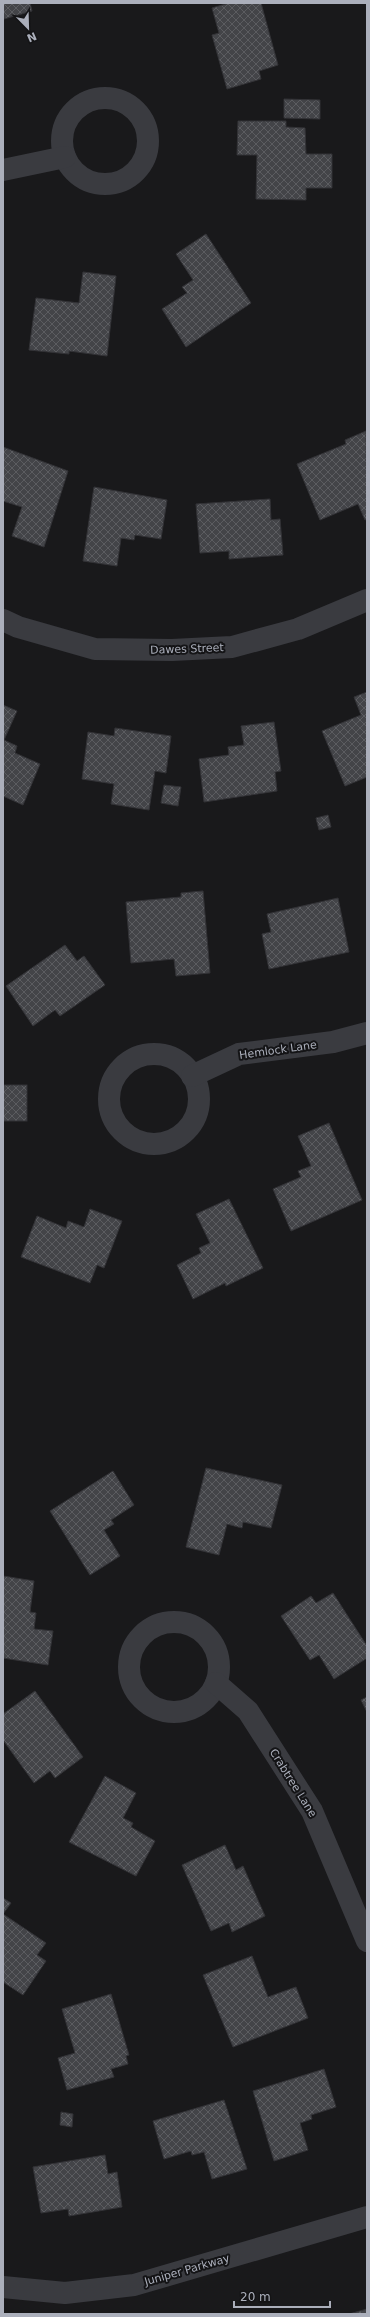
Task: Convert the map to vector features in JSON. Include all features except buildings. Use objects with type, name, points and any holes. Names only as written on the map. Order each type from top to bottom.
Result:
[{"type":"street","points":[[3,170],[65,157]]},
{"type":"street","name":"Dawes Street","points":[[3,620],[18,627],[95,649],[172,650],[232,647],[298,629],[367,600]]},
{"type":"street","name":"Hemlock Lane","points":[[192,1076],[239,1054],[333,1042],[367,1033]]},
{"type":"street","points":[[159,1054],[174,1058],[186,1067],[192,1076],[199,1093],[198,1109],[192,1122],[183,1133],[171,1141],[156,1144],[142,1142],[129,1136],[118,1126],[111,1114],[109,1099],[112,1084],[119,1071],[130,1061],[144,1055],[159,1054]]},
{"type":"street","points":[[179,1622],[194,1626],[206,1634],[215,1647],[219,1661],[219,1676],[216,1683],[213,1690],[204,1702],[191,1710],[176,1713],[161,1712],[147,1705],[136,1694],[130,1681],[128,1666],[131,1651],[138,1638],[150,1628],[164,1623],[179,1622]]},
{"type":"street","name":"Crabtree Lane","points":[[216,1683],[248,1712],[312,1812],[367,1941]]},
{"type":"street","name":"Juniper Parkway","points":[[3,2287],[65,2293],[134,2285],[367,2217]]}]
